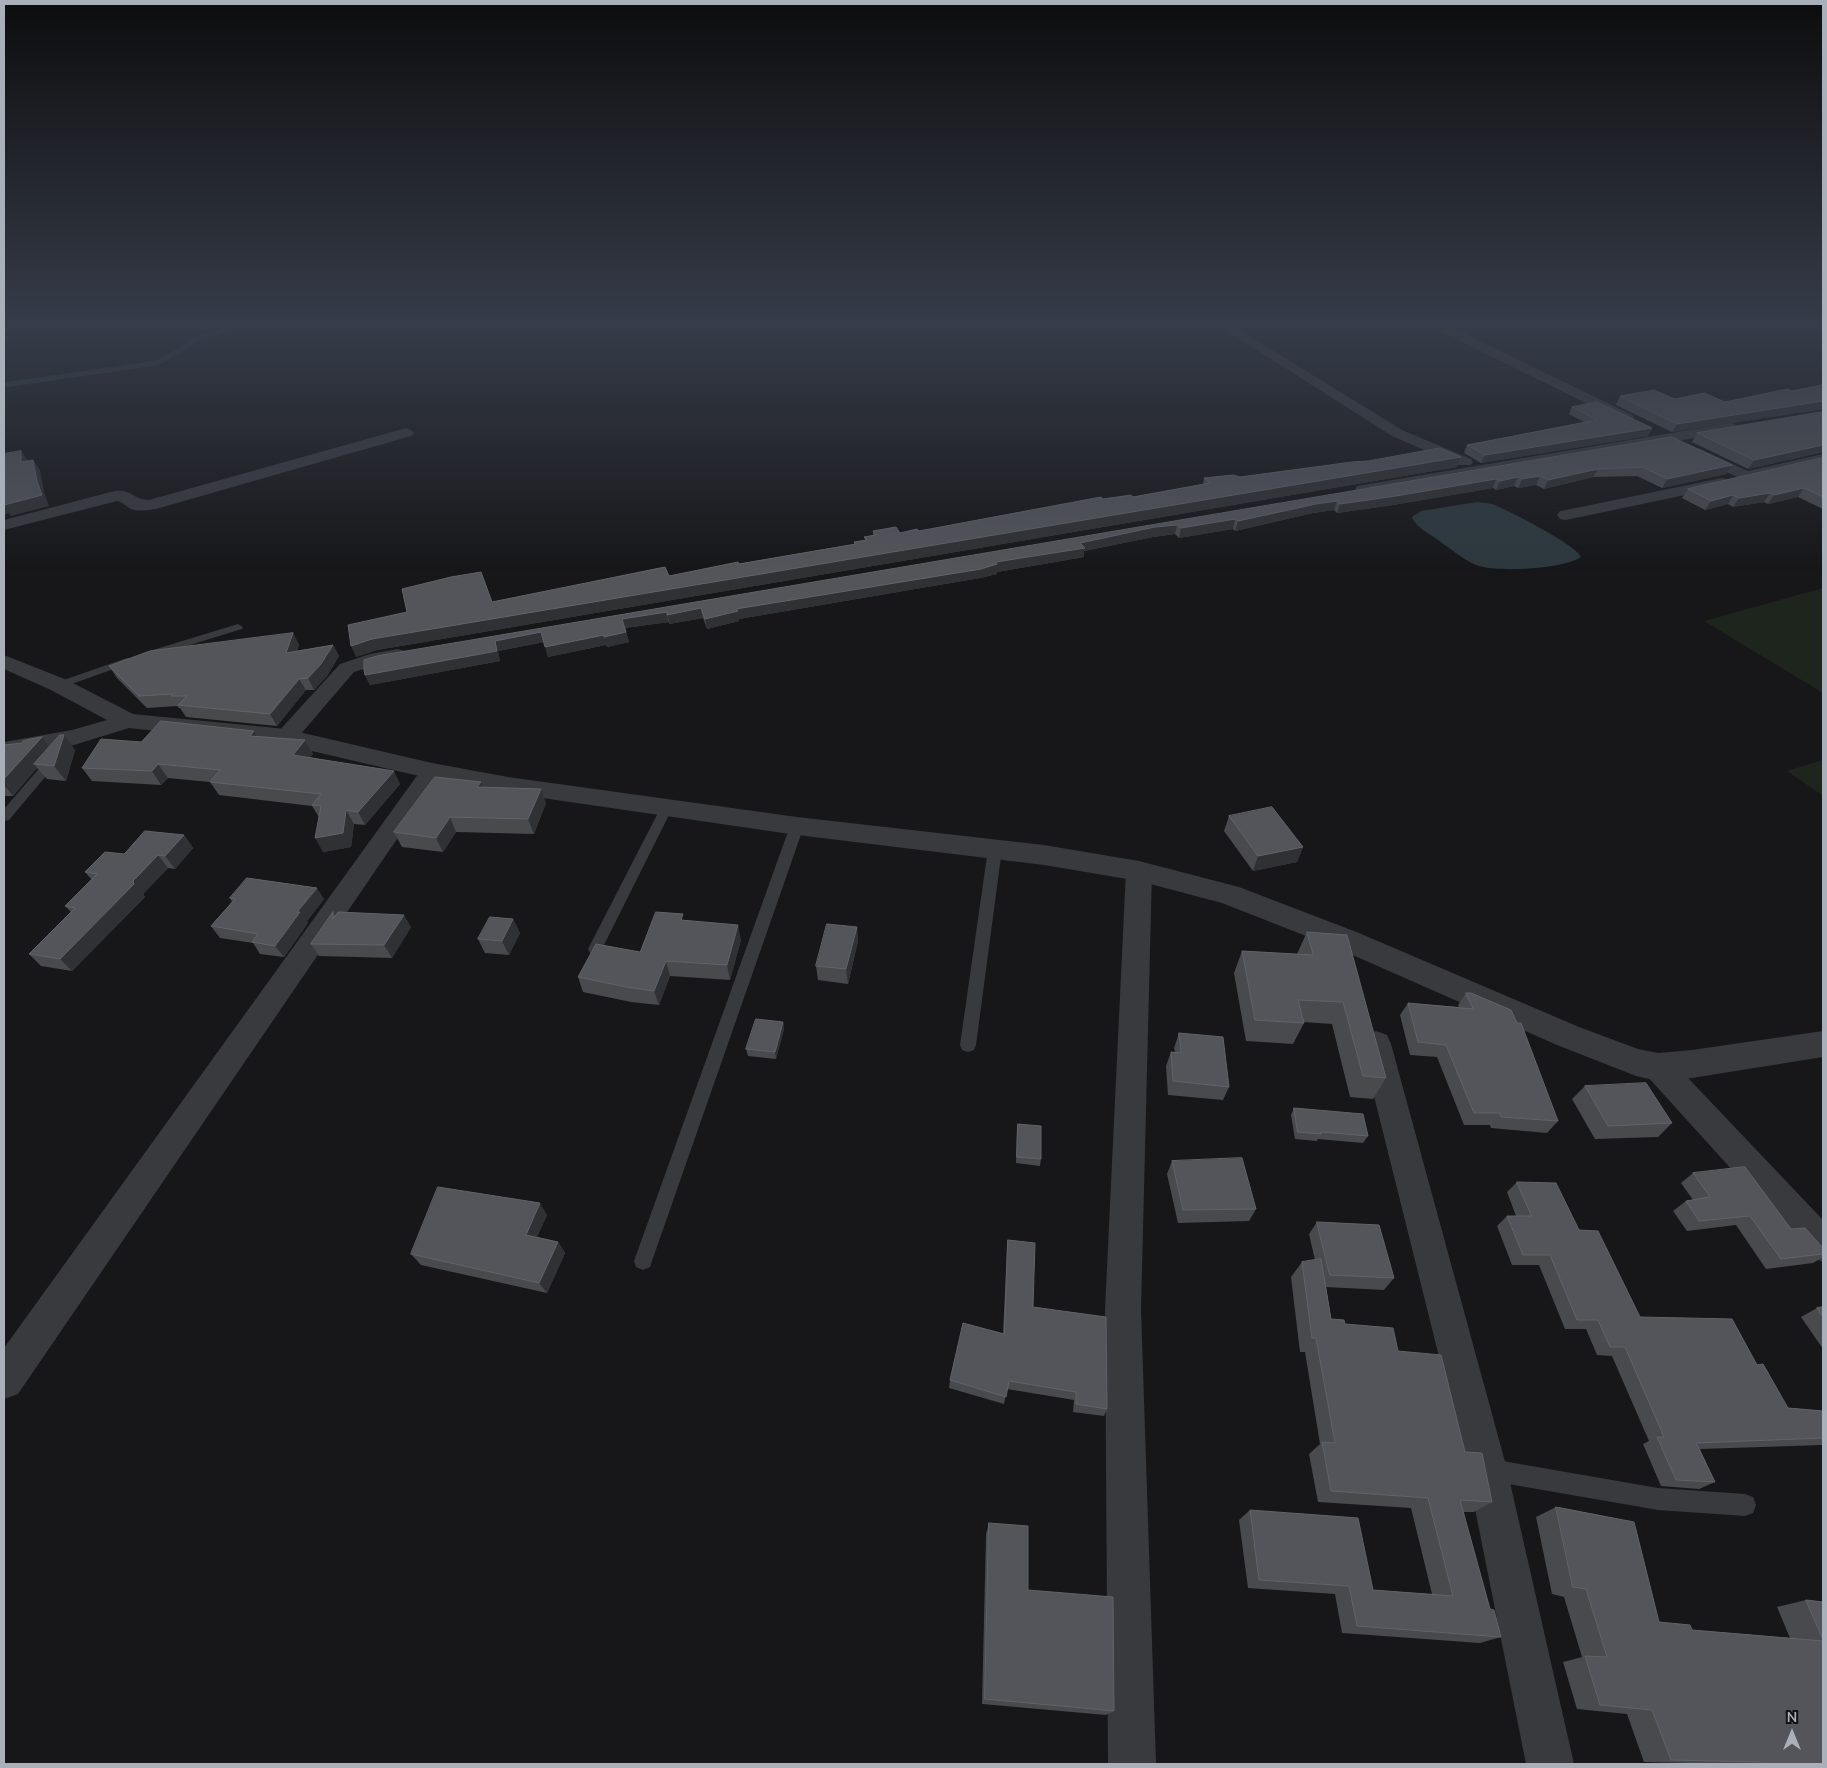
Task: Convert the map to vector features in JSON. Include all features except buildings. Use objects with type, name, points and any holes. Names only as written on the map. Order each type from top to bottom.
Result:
[{"type":"street","points":[[1354,407],[1412,441],[1456,457],[1478,470]]},
{"type":"street","points":[[1604,407],[1746,476]]},
{"type":"street","points":[[1350,492],[1745,426]]},
{"type":"street","points":[[4,526],[117,496],[125,496],[136,505],[150,505],[406,433]]},
{"type":"street","points":[[1566,515],[1728,482],[1746,476],[1823,459]]},
{"type":"street","points":[[286,737],[347,668],[377,658],[417,652]]},
{"type":"street","points":[[4,661],[59,685],[128,722]]},
{"type":"street","points":[[4,750],[74,737],[128,722],[286,737],[432,771],[508,785],[797,826],[1044,855],[1139,871],[1229,894],[1349,942],[1591,1046],[1636,1062],[1658,1067],[1757,1056],[1823,1044]]},
{"type":"street","points":[[4,1380],[432,771]]},
{"type":"street","points":[[1132,1764],[1123,1309],[1139,871]]},
{"type":"street","points":[[1349,942],[1487,1469],[1550,1764]]},
{"type":"street","points":[[1658,1067],[1823,1245]]},
{"type":"lane","points":[[59,685],[183,643],[238,627]]},
{"type":"lane","points":[[4,817],[74,737]]},
{"type":"lane","points":[[595,949],[668,807]]},
{"type":"lane","points":[[643,1261],[797,826]]},
{"type":"lane","points":[[968,1045],[995,849]]},
{"type":"lane","points":[[1487,1469],[1658,1499],[1745,1505]]},
{"type":"shaded area","points":[[1477,502],[1495,505],[1529,522],[1569,545],[1581,557],[1545,567],[1498,569],[1476,565],[1461,557],[1420,527],[1412,517],[1421,511]]},
{"type":"shaded area","points":[[1823,588],[1823,693],[1704,621]]},
{"type":"shaded area","points":[[1823,760],[1823,796],[1787,771]]}]
